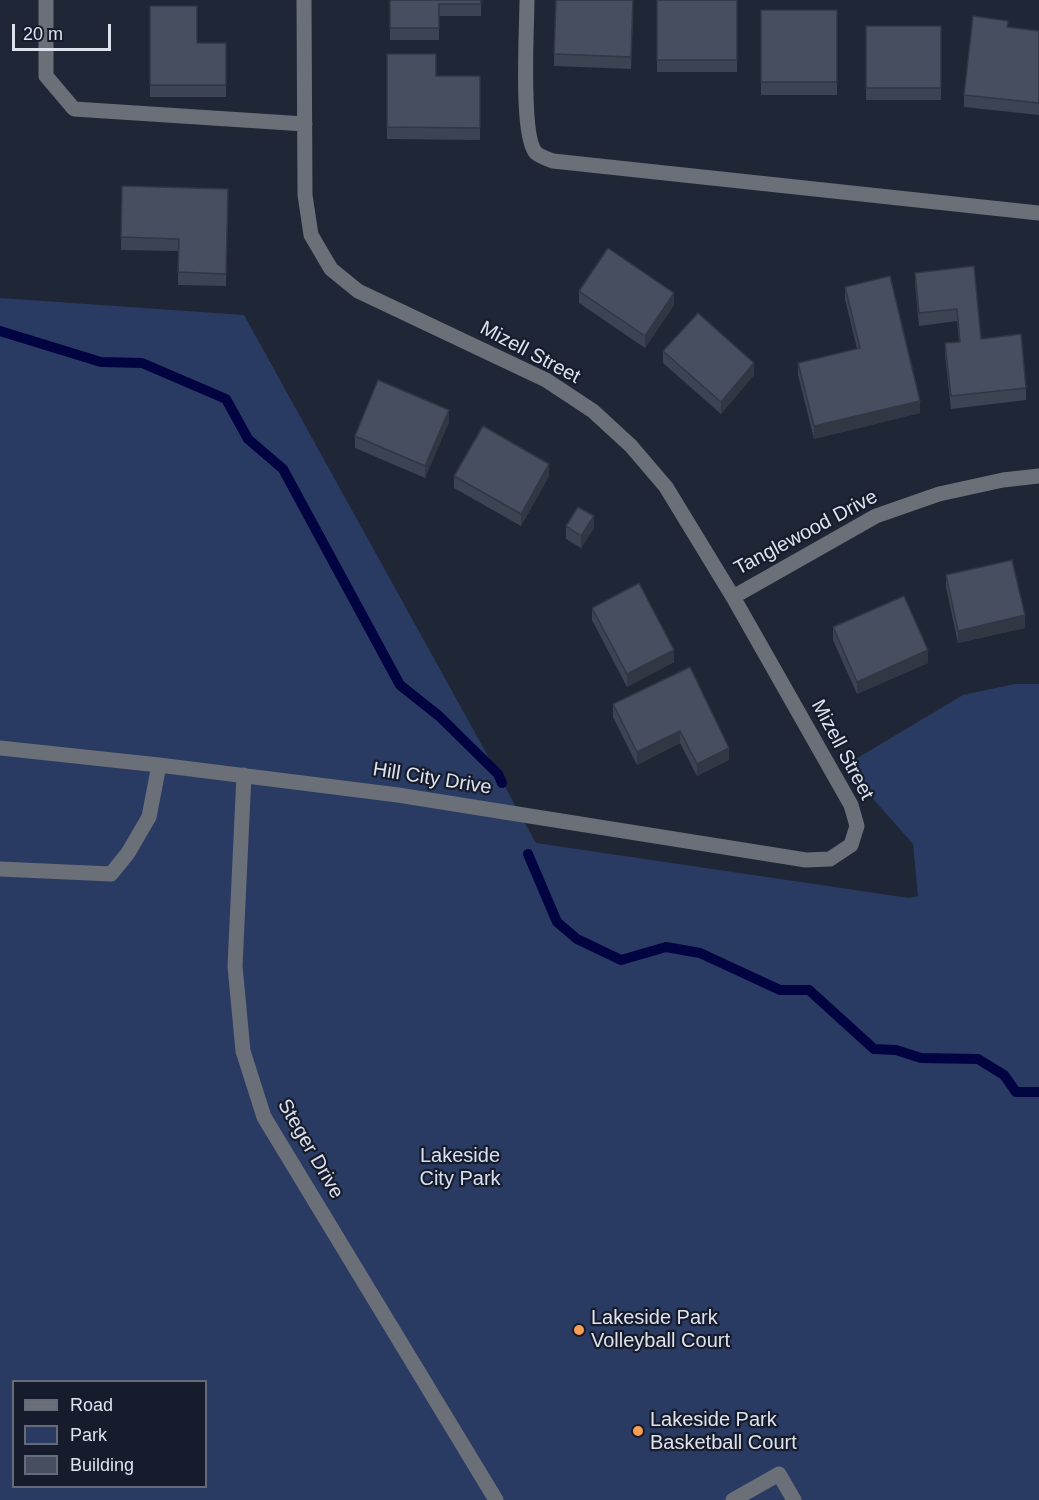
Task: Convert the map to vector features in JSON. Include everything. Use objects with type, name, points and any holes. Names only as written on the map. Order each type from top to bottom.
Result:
[{"type":"street","points":[[46,0],[46,76],[74,109],[305,124]]},
{"type":"street","name":"Mizell Street","points":[[304,0],[305,195],[311,235],[332,269],[358,291],[546,380],[592,411],[631,446],[666,486],[733,597],[851,805],[857,826],[851,845]]},
{"type":"street","points":[[527,0],[526,121],[532,146],[536,153],[544,157],[565,162],[1039,213]]},
{"type":"street","name":"Tanglewood Drive","points":[[733,597],[876,516],[939,494],[1004,480],[1039,476]]},
{"type":"street","name":"Hill City Drive","points":[[0,748],[244,775],[398,795],[806,860],[830,859],[851,845]]},
{"type":"street","points":[[0,869],[111,874],[128,853],[149,817],[159,765]]},
{"type":"street","name":"Steger Drive","points":[[244,775],[235,966],[243,1051],[264,1117],[496,1500]]},
{"type":"street","points":[[734,1500],[779,1474],[794,1500]]},
{"type":"green space","name":"Lakeside City Park","points":[[0,298],[244,315],[536,843],[909,898],[918,896],[913,844],[868,793],[849,763],[963,695],[1015,684],[1039,684],[1039,1500],[0,1500]]},
{"type":"building","points":[[390,0],[481,0],[481,4],[439,4],[439,28],[390,28]]},
{"type":"building","points":[[556,0],[633,0],[631,57],[554,54]]},
{"type":"building","points":[[657,0],[737,0],[737,60],[657,60]]},
{"type":"building","points":[[150,6],[197,6],[197,43],[226,43],[226,85],[150,85]]},
{"type":"building","points":[[761,10],[837,10],[837,82],[761,82]]},
{"type":"building","points":[[973,16],[1008,21],[1007,27],[1039,31],[1039,103],[964,95]]},
{"type":"building","points":[[866,26],[941,26],[941,88],[866,88]]},
{"type":"building","points":[[387,54],[436,54],[436,76],[480,76],[480,128],[387,127]]},
{"type":"building","points":[[122,186],[228,189],[226,274],[178,272],[179,239],[121,237]]},
{"type":"building","points":[[608,248],[674,293],[645,336],[579,291]]},
{"type":"building","points":[[974,266],[981,339],[1021,334],[1026,388],[951,396],[945,343],[960,342],[957,309],[919,313],[915,273]]},
{"type":"building","points":[[890,276],[920,401],[814,426],[798,363],[860,348],[845,287]]},
{"type":"building","points":[[698,313],[754,363],[721,402],[663,351]]},
{"type":"building","points":[[378,380],[449,410],[425,466],[355,436]]},
{"type":"building","points":[[483,426],[549,464],[521,514],[454,476]]},
{"type":"building","points":[[578,507],[594,516],[581,536],[566,526]]},
{"type":"building","points":[[1012,560],[1025,615],[958,631],[946,575]]},
{"type":"building","points":[[639,583],[674,650],[627,674],[592,608]]},
{"type":"building","points":[[904,596],[928,650],[857,682],[833,627]]},
{"type":"building","points":[[690,667],[729,748],[697,764],[680,731],[637,752],[613,704]]},
{"type":"waterway","points":[[0,331],[101,362],[142,363],[226,399],[248,439],[283,469],[400,685],[439,716],[498,774],[502,783]]},
{"type":"waterway","points":[[528,854],[557,922],[577,939],[621,960],[666,947],[700,953],[780,990],[809,990],[874,1049],[896,1050],[921,1058],[978,1059],[1004,1075],[1016,1092],[1039,1092]]},
{"type":"place","name":"Lakeside Park Volleyball Court","points":[[579,1330]]},
{"type":"place","name":"Lakeside Park Basketball Court","points":[[638,1431]]}]
